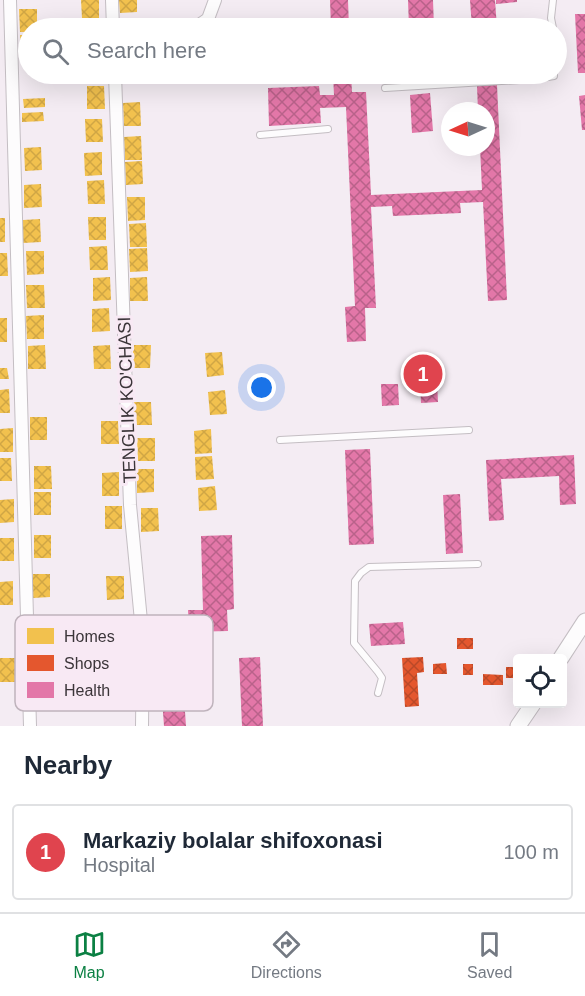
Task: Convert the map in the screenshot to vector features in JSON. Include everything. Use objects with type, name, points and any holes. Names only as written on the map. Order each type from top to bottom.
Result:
[{"type":"street","points":[[10,0],[27,615]]},
{"type":"street","points":[[112,0],[113,18]]},
{"type":"street","points":[[209,18],[215,0]]},
{"type":"street","name":"TENGLIK KO'CHASI","points":[[115,84],[130,505],[140,615]]},
{"type":"street","points":[[564,654],[585,621]]},
{"type":"street","points":[[518,726],[530,708]]},
{"type":"street","points":[[30,711],[30,726]]},
{"type":"lane","points":[[552,18],[553,0]]},
{"type":"lane","points":[[384,88],[452,84]]},
{"type":"lane","points":[[260,135],[328,129]]},
{"type":"lane","points":[[280,440],[469,430]]},
{"type":"lane","points":[[378,693],[382,678],[354,644],[355,581],[361,573],[369,567],[478,564]]},
{"type":"building: Homes","points":[[81,0],[99,0],[99,18],[82,18]]},
{"type":"building: Homes","points":[[119,0],[137,0],[137,12],[120,13]]},
{"type":"building: Homes","points":[[19,9],[37,9],[37,18],[19,18]]},
{"type":"building: Homes","points":[[87,86],[104,86],[105,109],[87,109]]},
{"type":"building: Homes","points":[[45,98],[45,107],[24,108],[23,99]]},
{"type":"building: Homes","points":[[140,102],[141,126],[124,126],[123,103]]},
{"type":"building: Homes","points":[[43,112],[44,121],[22,122],[22,113]]},
{"type":"building: Homes","points":[[85,119],[102,119],[103,142],[86,142]]},
{"type":"building: Homes","points":[[141,136],[142,160],[125,160],[124,137]]},
{"type":"building: Homes","points":[[41,147],[42,170],[25,171],[24,148]]},
{"type":"building: Homes","points":[[102,152],[102,175],[85,176],[84,153]]},
{"type":"building: Homes","points":[[142,161],[143,184],[126,185],[125,162]]},
{"type":"building: Homes","points":[[104,180],[105,204],[88,204],[87,181]]},
{"type":"building: Homes","points":[[41,184],[42,207],[24,208],[24,185]]},
{"type":"building: Homes","points":[[127,197],[145,197],[145,220],[128,221]]},
{"type":"building: Homes","points":[[88,217],[106,217],[106,240],[89,240]]},
{"type":"building: Homes","points":[[0,218],[5,218],[5,242],[0,242]]},
{"type":"building: Homes","points":[[40,219],[41,242],[23,243],[23,220]]},
{"type":"building: Homes","points":[[146,223],[147,247],[130,247],[129,224]]},
{"type":"building: Homes","points":[[107,246],[108,270],[90,270],[89,247]]},
{"type":"building: Homes","points":[[147,248],[148,271],[130,272],[129,249]]},
{"type":"building: Homes","points":[[26,251],[44,251],[44,274],[27,275]]},
{"type":"building: Homes","points":[[0,253],[7,253],[8,276],[0,276]]},
{"type":"building: Homes","points":[[110,277],[111,300],[93,301],[93,278]]},
{"type":"building: Homes","points":[[147,277],[148,301],[130,301],[130,278]]},
{"type":"building: Homes","points":[[26,285],[44,285],[45,308],[27,308]]},
{"type":"building: Homes","points":[[109,308],[110,331],[92,332],[92,309]]},
{"type":"building: Homes","points":[[44,315],[44,339],[27,339],[26,316]]},
{"type":"building: Homes","points":[[0,318],[7,318],[7,342],[0,342]]},
{"type":"building: Homes","points":[[45,345],[46,369],[28,369],[28,346]]},
{"type":"building: Homes","points":[[110,345],[111,369],[94,369],[93,346]]},
{"type":"building: Homes","points":[[133,345],[151,345],[150,368],[133,368]]},
{"type":"building: Homes","points":[[222,352],[224,375],[207,377],[205,353]]},
{"type":"building: Homes","points":[[0,368],[7,368],[9,379],[0,379]]},
{"type":"building: Homes","points":[[9,389],[10,413],[0,413],[0,390]]},
{"type":"building: Homes","points":[[225,390],[227,414],[210,415],[208,392]]},
{"type":"building: Homes","points":[[134,402],[151,402],[152,425],[134,425]]},
{"type":"building: Homes","points":[[30,417],[47,417],[47,440],[30,440]]},
{"type":"building: Homes","points":[[101,421],[118,421],[119,444],[101,444]]},
{"type":"building: Homes","points":[[13,428],[13,452],[0,452],[0,429]]},
{"type":"building: Homes","points":[[211,429],[212,453],[195,454],[194,431]]},
{"type":"building: Homes","points":[[137,438],[155,438],[155,461],[138,461]]},
{"type":"building: Homes","points":[[212,456],[214,479],[196,480],[195,457]]},
{"type":"building: Homes","points":[[0,458],[11,458],[12,481],[0,481]]},
{"type":"building: Homes","points":[[34,466],[51,466],[52,489],[34,489]]},
{"type":"building: Homes","points":[[137,469],[154,469],[154,492],[137,493]]},
{"type":"building: Homes","points":[[119,472],[119,496],[102,496],[102,473]]},
{"type":"building: Homes","points":[[215,486],[217,510],[199,511],[198,488]]},
{"type":"building: Homes","points":[[34,492],[51,492],[51,515],[34,515]]},
{"type":"building: Homes","points":[[14,499],[14,522],[0,523],[0,500]]},
{"type":"building: Homes","points":[[105,506],[122,506],[122,529],[105,529]]},
{"type":"building: Homes","points":[[141,508],[158,508],[159,531],[141,532]]},
{"type":"building: Homes","points":[[34,535],[51,535],[51,558],[34,558]]},
{"type":"building: Homes","points":[[0,538],[14,538],[14,561],[0,561]]},
{"type":"building: Homes","points":[[33,574],[50,574],[50,597],[33,598]]},
{"type":"building: Homes","points":[[106,576],[124,576],[124,599],[107,600]]},
{"type":"building: Homes","points":[[13,581],[13,605],[0,605],[0,582]]},
{"type":"building: Homes","points":[[0,658],[15,658],[15,682],[0,682]]},
{"type":"building: Shops","points":[[457,638],[473,638],[473,649],[457,649]]},
{"type":"building: Shops","points":[[423,657],[424,672],[417,673],[419,706],[405,707],[402,658]]},
{"type":"building: Shops","points":[[446,663],[447,674],[433,674],[433,664]]},
{"type":"building: Shops","points":[[463,664],[473,664],[473,675],[463,675]]},
{"type":"building: Shops","points":[[506,667],[513,667],[513,678],[506,678]]},
{"type":"building: Shops","points":[[483,674],[503,675],[503,685],[483,685]]},
{"type":"building: Health","points":[[330,0],[348,0],[349,18],[331,18]]},
{"type":"building: Health","points":[[408,0],[433,0],[434,18],[409,18]]},
{"type":"building: Health","points":[[470,0],[495,0],[496,18],[471,18]]},
{"type":"building: Health","points":[[496,0],[517,0],[517,2],[496,4]]},
{"type":"building: Health","points":[[575,14],[585,14],[585,73],[578,73]]},
{"type":"building: Health","points":[[333,84],[352,84],[352,92],[366,92],[371,195],[482,190],[480,156],[495,156],[495,102],[478,102],[477,86],[497,85],[507,300],[488,301],[483,202],[460,203],[461,213],[393,216],[392,206],[371,207],[376,308],[365,308],[366,341],[347,342],[345,307],[355,306],[346,107],[320,108],[321,123],[269,126],[268,88],[319,86],[320,95],[334,95]]},
{"type":"building: Health","points":[[430,93],[433,131],[412,133],[410,95]]},
{"type":"building: Health","points":[[585,95],[585,130],[582,130],[579,96]]},
{"type":"building: Health","points":[[437,381],[438,402],[421,403],[420,382]]},
{"type":"building: Health","points":[[381,384],[398,384],[399,405],[382,406]]},
{"type":"building: Health","points":[[370,449],[374,544],[349,545],[345,450]]},
{"type":"building: Health","points":[[574,455],[576,504],[560,505],[559,476],[501,479],[504,520],[489,521],[486,460]]},
{"type":"building: Health","points":[[460,494],[463,553],[446,554],[443,495]]},
{"type":"building: Health","points":[[232,535],[234,609],[227,610],[228,631],[213,631],[213,615],[188,615],[188,610],[203,610],[201,536]]},
{"type":"building: Health","points":[[403,622],[405,644],[371,646],[369,624]]},
{"type":"building: Health","points":[[260,657],[263,726],[242,726],[239,658]]},
{"type":"building: Health","points":[[163,711],[185,711],[186,726],[164,726]]},
{"type":"place","name":"Markaziy bolalar shifoxonasi","points":[[423,374]]}]
